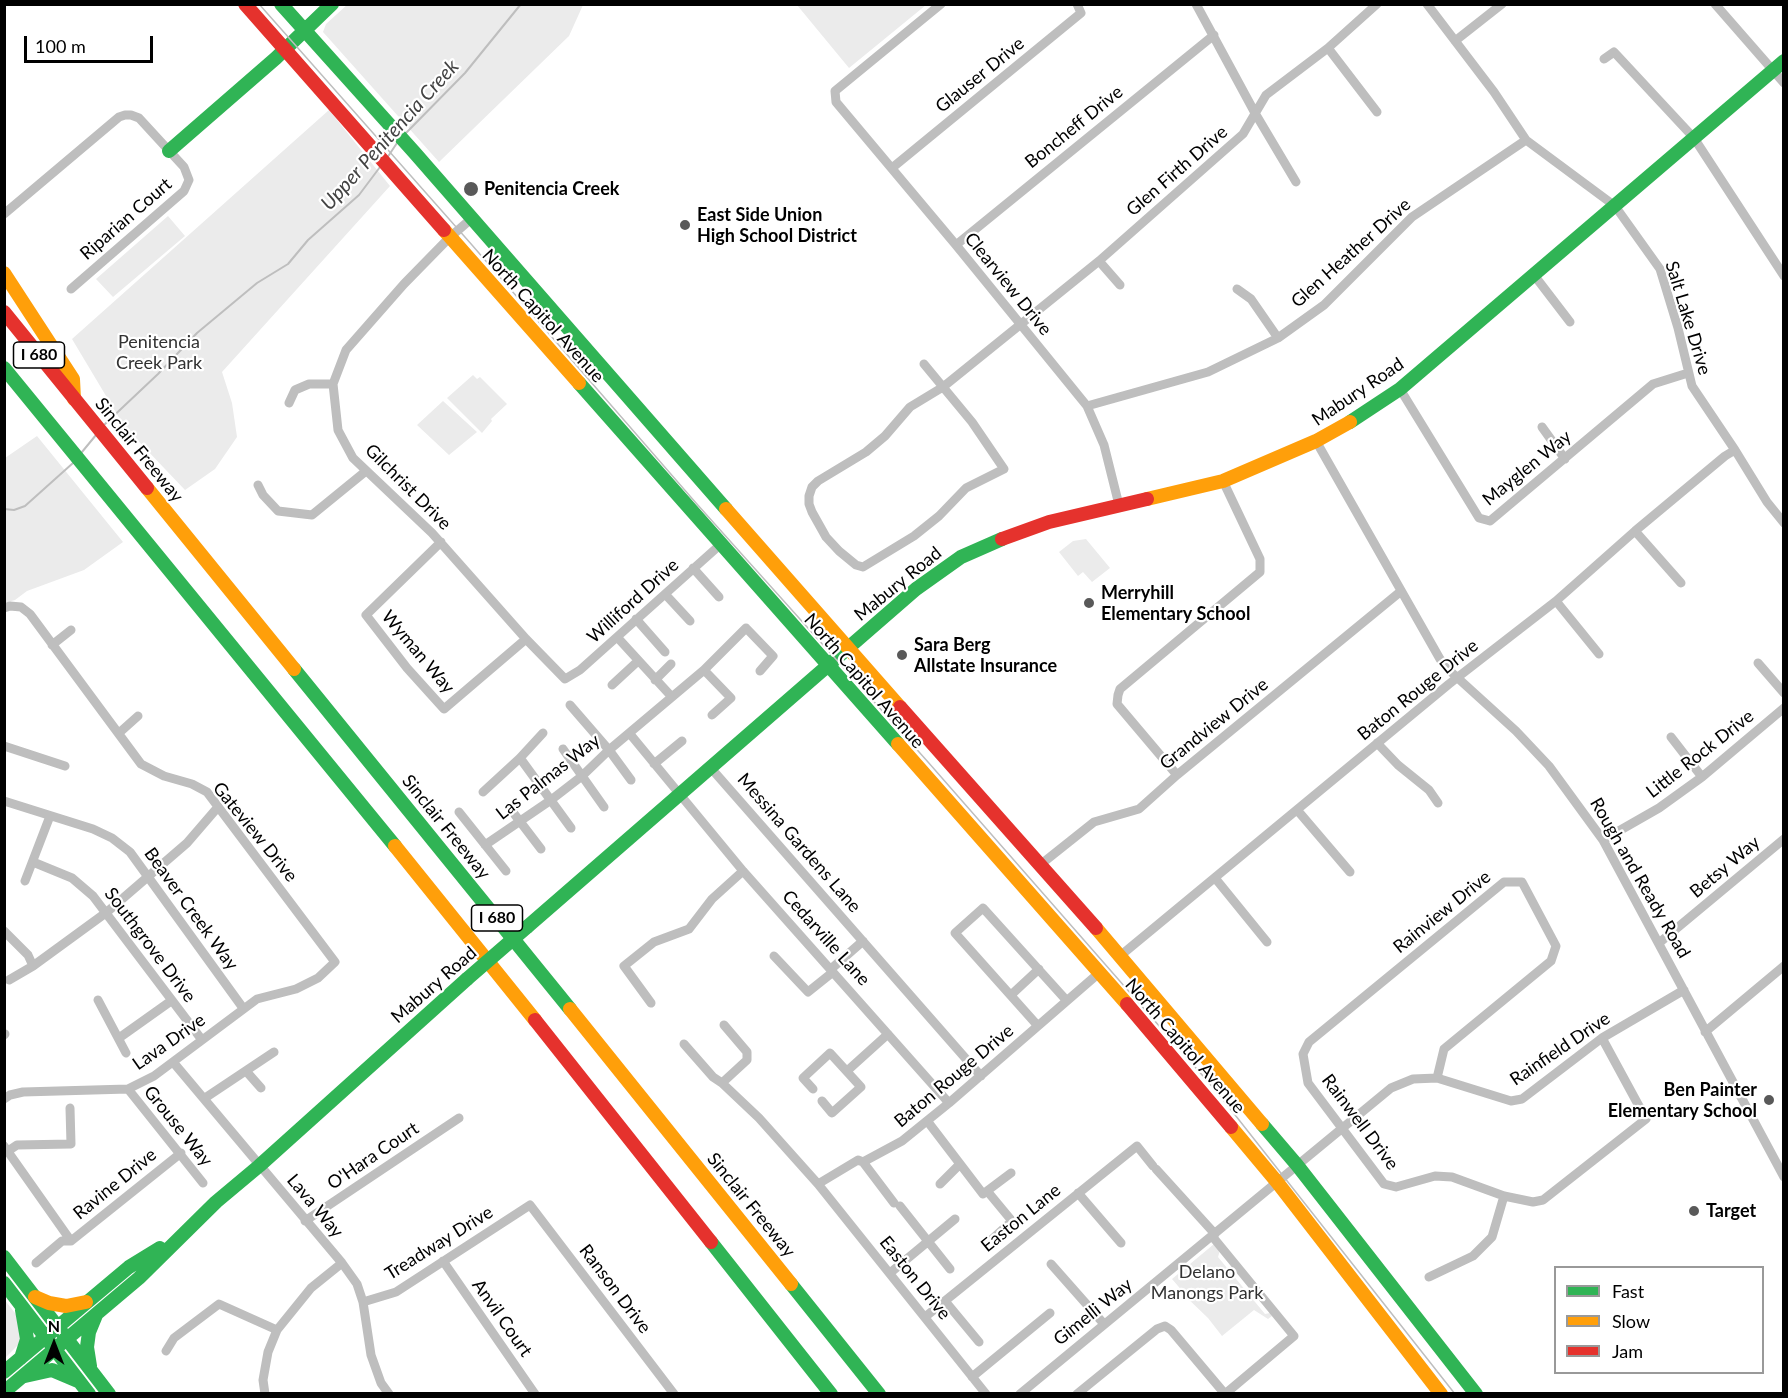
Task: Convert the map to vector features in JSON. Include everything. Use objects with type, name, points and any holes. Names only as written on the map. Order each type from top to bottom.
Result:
[{"type":"main road","name":"North Capitol Avenue","points":[[245,4],[826,666],[1172,1055],[1277,1182],[1441,1394]]},
{"type":"main road","name":"North Capitol Avenue","points":[[281,4],[414,152],[1120,956],[1298,1165],[1476,1394]]},
{"type":"main road","points":[[169,151],[332,4]]},
{"type":"main road","name":"Mabury Road","points":[[4,1392],[139,1278],[216,1202],[260,1166],[467,979],[916,589],[961,557],[1006,537],[1049,522],[1223,481],[1316,441],[1358,418],[1400,389],[1778,65]]},
{"type":"main road","points":[[4,273],[73,379],[78,404]]},
{"type":"main road","name":"Sinclair Freeway","points":[[4,312],[475,891],[879,1394]]},
{"type":"main road","name":"I 680","points":[[4,368],[87,466],[455,919],[831,1394]]},
{"type":"main road","name":"Mabury Road","points":[[4,1372],[129,1267],[177,1238]]},
{"type":"main road","points":[[4,1257],[34,1296],[52,1331],[55,1349],[89,1394]]},
{"type":"main road","points":[[4,1283],[20,1302],[52,1331],[67,1339],[109,1394]]},
{"type":"main road","points":[[34,1296],[49,1303],[66,1306],[88,1301]]},
{"type":"main road","points":[[20,1302],[27,1339],[21,1358]]},
{"type":"main road","points":[[91,1370],[87,1347],[89,1332],[96,1313]]},
{"type":"main road","points":[[22,1377],[52,1370],[80,1382]]},
{"type":"street","name":"Clearview Drive","points":[[941,4],[835,91],[836,102],[1087,406],[1104,445],[1119,505]]},
{"type":"street","name":"Glauser Drive","points":[[892,168],[1081,13],[1077,4]]},
{"type":"street","points":[[1197,4],[1255,113],[1296,182]]},
{"type":"street","name":"Glen Firth Drive","points":[[943,387],[972,422],[1004,469],[966,488],[939,516],[914,536],[864,567],[856,565],[838,551],[818,524],[809,504],[812,487],[835,469],[866,452],[885,436],[910,407],[943,387],[1099,261],[1243,134],[1266,95],[1328,48],[1377,4]]},
{"type":"street","name":"Salt Lake Drive","points":[[1427,4],[1494,92],[1526,140],[1615,207],[1660,269],[1692,386],[1767,502],[1783,520]]},
{"type":"street","points":[[1455,41],[1502,4]]},
{"type":"street","points":[[1715,4],[1754,51],[1778,65],[1784,83]]},
{"type":"street","name":"Boncheff Drive","points":[[956,245],[1214,35]]},
{"type":"street","points":[[1328,48],[1377,112]]},
{"type":"street","points":[[1604,58],[1614,52],[1694,138],[1784,276]]},
{"type":"street","points":[[4,214],[119,117],[131,115],[139,118],[169,151]]},
{"type":"street","name":"Glen Heather Drive","points":[[1087,406],[1208,372],[1278,338],[1324,305],[1412,217],[1526,140]]},
{"type":"street","name":"Riparian Court","points":[[71,289],[184,191],[189,180],[184,167],[169,151]]},
{"type":"street","name":"Gilchrist Drive","points":[[471,219],[404,284],[346,350],[333,384],[338,429],[353,458],[441,542],[526,639],[565,679]]},
{"type":"street","points":[[1099,261],[1120,285]]},
{"type":"street","points":[[1534,275],[1570,322]]},
{"type":"street","points":[[1237,289],[1251,299],[1278,338]]},
{"type":"street","points":[[924,364],[943,387]]},
{"type":"street","name":"Mayglen Way","points":[[1400,389],[1479,518],[1490,521],[1653,384],[1688,373]]},
{"type":"street","points":[[289,403],[295,390],[309,384],[333,384]]},
{"type":"street","points":[[1542,427],[1565,459]]},
{"type":"street","name":"Rough and Ready Road","points":[[1316,441],[1433,649],[1458,678],[1516,731],[1549,766],[1603,840],[1784,1177]]},
{"type":"street","name":"Baton Rouge Drive","points":[[1120,956],[1298,811],[1377,743],[1556,601],[1635,531],[1735,450]]},
{"type":"street","points":[[258,485],[262,495],[278,511],[312,515],[366,471]]},
{"type":"street","points":[[1177,775],[1117,704],[1118,695],[1120,689],[1260,572],[1260,559],[1223,481]]},
{"type":"street","points":[[1635,531],[1681,583]]},
{"type":"street","name":"Wyman Way","points":[[441,542],[366,615],[407,669],[444,709],[526,639]]},
{"type":"street","name":"Williford Drive","points":[[565,679],[580,670],[721,544]]},
{"type":"street","points":[[693,568],[719,597]]},
{"type":"street","name":"Grandview Drive","points":[[1040,865],[1094,822],[1139,809],[1177,775],[1400,592]]},
{"type":"street","points":[[664,594],[690,621]]},
{"type":"street","points":[[1556,601],[1599,654]]},
{"type":"street","name":"Gateview Drive","points":[[4,608],[21,607],[30,614],[141,765],[207,792],[335,962]]},
{"type":"street","points":[[636,619],[664,652]]},
{"type":"street","name":"Las Palmas Way","points":[[485,845],[582,776],[671,696],[704,670],[746,628],[773,656],[760,671]]},
{"type":"street","points":[[52,645],[71,630]]},
{"type":"street","points":[[617,637],[671,696]]},
{"type":"street","points":[[612,685],[638,661]]},
{"type":"street","points":[[1758,663],[1784,693]]},
{"type":"street","points":[[655,680],[670,664]]},
{"type":"street","points":[[704,670],[731,698],[712,715]]},
{"type":"street","points":[[570,705],[632,780]]},
{"type":"street","name":"Little Rock Drive","points":[[1603,840],[1659,808],[1702,777],[1784,708]]},
{"type":"street","points":[[119,733],[138,716]]},
{"type":"street","points":[[483,792],[543,733]]},
{"type":"street","points":[[630,734],[679,794]]},
{"type":"street","points":[[1671,737],[1702,777]]},
{"type":"street","points":[[654,764],[682,741]]},
{"type":"street","points":[[1377,743],[1398,765],[1429,790],[1438,803]]},
{"type":"street","points":[[4,746],[65,766]]},
{"type":"street","points":[[563,749],[604,807]]},
{"type":"street","points":[[520,758],[572,828]]},
{"type":"street","name":"Messina Gardens Lane","points":[[710,767],[981,1076]]},
{"type":"street","name":"Cedarville Lane","points":[[679,794],[743,871],[949,1104]]},
{"type":"street","name":"Beaver Creek Way","points":[[4,801],[93,829],[112,838],[130,852],[243,1008]]},
{"type":"street","points":[[9,981],[107,912],[187,843],[218,807]]},
{"type":"street","points":[[1298,811],[1350,872]]},
{"type":"street","points":[[459,812],[506,871]]},
{"type":"street","points":[[512,812],[541,849]]},
{"type":"street","points":[[25,881],[50,816]]},
{"type":"street","name":"Betsy Way","points":[[1659,943],[1784,839]]},
{"type":"street","name":"Southgrove Drive","points":[[33,861],[72,878],[93,896],[202,1040]]},
{"type":"street","points":[[651,1003],[624,966],[654,942],[689,929],[712,898],[743,871]]},
{"type":"street","points":[[1215,878],[1267,942]]},
{"type":"street","name":"Rainview Drive","points":[[1303,1054],[1309,1042],[1504,882],[1522,882],[1556,946],[1551,961],[1444,1049],[1437,1077]]},
{"type":"street","points":[[1038,1026],[955,933],[983,908],[1067,1001]]},
{"type":"street","points":[[4,931],[28,955],[33,966]]},
{"type":"street","points":[[774,956],[808,992],[863,941]]},
{"type":"street","name":"Lava Drive","points":[[4,1099],[23,1092],[128,1089],[153,1076],[257,999],[296,989],[318,978],[335,962]]},
{"type":"street","points":[[1705,1032],[1784,966]]},
{"type":"street","points":[[1011,995],[1039,969]]},
{"type":"street","name":"Baton Rouge Drive","points":[[818,1184],[858,1160],[863,1162],[902,1141],[928,1122],[1099,973]]},
{"type":"street","name":"Rainfield Drive","points":[[1298,1165],[1391,1088],[1413,1079],[1437,1077],[1511,1101],[1522,1099],[1602,1038],[1684,990]]},
{"type":"street","points":[[98,1000],[126,1053]]},
{"type":"street","points":[[119,1038],[171,1001]]},
{"type":"street","points":[[722,1083],[747,1060],[747,1052],[724,1025]]},
{"type":"street","points":[[847,1071],[888,1034]]},
{"type":"street","name":"Rainwell Drive","points":[[1303,1054],[1308,1083],[1384,1184],[1396,1187],[1436,1176],[1452,1177],[1504,1196],[1533,1202],[1543,1200],[1646,1119],[1602,1038]]},
{"type":"street","name":"Easton Drive","points":[[684,1044],[712,1077],[722,1083],[759,1118],[818,1184],[986,1394]]},
{"type":"street","points":[[205,1098],[274,1052]]},
{"type":"street","points":[[813,1089],[803,1077],[830,1053],[861,1087],[832,1113],[822,1101]]},
{"type":"street","name":"Lava Way","points":[[173,1062],[342,1263],[357,1284],[363,1302],[371,1355],[381,1383],[389,1394]]},
{"type":"street","points":[[246,1071],[261,1088]]},
{"type":"street","name":"Grouse Way","points":[[128,1089],[203,1183]]},
{"type":"street","points":[[70,1108],[71,1144],[17,1145],[7,1154],[71,1241]]},
{"type":"street","name":"O'Hara Court","points":[[305,1221],[459,1118]]},
{"type":"street","points":[[928,1122],[983,1194],[1011,1173]]},
{"type":"street","name":"Easton Lane","points":[[926,1317],[1137,1146],[1213,1235]]},
{"type":"street","name":"Ravine Drive","points":[[36,1263],[62,1241],[71,1241],[181,1153]]},
{"type":"street","points":[[863,1162],[950,1269]]},
{"type":"street","points":[[940,1184],[959,1165]]},
{"type":"street","name":"Gimelli Way","points":[[1020,1394],[1298,1165]]},
{"type":"street","points":[[988,1192],[1012,1221],[990,1241]]},
{"type":"street","points":[[1078,1193],[1121,1243]]},
{"type":"street","points":[[1429,1277],[1473,1256],[1492,1237],[1504,1196]]},
{"type":"street","name":"Treadway Drive","points":[[363,1302],[396,1292],[530,1205]]},
{"type":"street","name":"Ranson Drive","points":[[530,1205],[674,1394]]},
{"type":"street","points":[[890,1273],[955,1219]]},
{"type":"street","points":[[1077,1394],[1157,1329],[1165,1326],[1172,1330],[1225,1394],[1294,1336],[1213,1235]]},
{"type":"street","name":"Anvil Court","points":[[443,1261],[535,1394]]},
{"type":"street","points":[[265,1394],[263,1380],[268,1352],[277,1330],[311,1288],[342,1263]]},
{"type":"street","points":[[1052,1264],[1104,1324]]},
{"type":"street","points":[[945,1301],[979,1342]]},
{"type":"street","points":[[166,1351],[174,1338],[219,1304],[277,1330]]},
{"type":"street","points":[[972,1377],[1050,1313]]},
{"type":"green space","points":[[348,4],[583,5],[569,36],[439,162],[323,32],[326,24]]},
{"type":"green space","points":[[797,5],[926,5],[849,68]]},
{"type":"green space","name":"Penitencia Creek Park","points":[[329,110],[390,186],[222,372],[232,403],[237,437],[215,469],[185,490],[124,426],[72,339]]},
{"type":"green space","points":[[168,216],[185,236],[113,297],[96,279]]},
{"type":"green space","points":[[473,375],[477,379],[480,377],[507,404],[491,419],[492,421],[482,433],[447,398]]},
{"type":"green space","points":[[443,401],[477,432],[449,455],[417,425]]},
{"type":"green space","points":[[37,436],[123,542],[84,570],[27,591],[15,600],[5,603],[5,458]]},
{"type":"green space","points":[[1086,539],[1110,568],[1092,582],[1083,572],[1078,576],[1059,552],[1073,541]]},
{"type":"green space","name":"Delano Manongs Park","points":[[1214,1244],[1220,1250],[1218,1257],[1265,1314],[1270,1313],[1272,1316],[1268,1319],[1254,1310],[1222,1336],[1208,1318],[1183,1294],[1172,1279]]},
{"type":"green space","points":[[4,1299],[22,1322],[23,1334],[19,1344],[5,1358]]},
{"type":"waterway","name":"Upper Penitencia Creek","points":[[405,134],[465,73],[521,4]]},
{"type":"waterway","name":"Upper Penitencia Creek","points":[[387,158],[397,143]]},
{"type":"waterway","name":"Upper Penitencia Creek","points":[[105,424],[197,333],[257,283],[288,264],[308,240],[359,195],[380,167]]},
{"type":"waterway","name":"Upper Penitencia Creek","points":[[82,452],[96,435]]},
{"type":"waterway","name":"Upper Penitencia Creek","points":[[4,509],[14,510],[25,506],[73,463]]},
{"type":"tram line","points":[[259,4],[1217,1092],[1455,1394]]},
{"type":"traffic: fast","points":[[281,4],[414,152],[726,509]]},
{"type":"traffic: fast","points":[[169,151],[276,58],[332,4]]},
{"type":"traffic: fast","points":[[1350,422],[1400,389],[1784,61]]},
{"type":"traffic: fast","points":[[4,368],[395,846]]},
{"type":"traffic: fast","points":[[579,383],[898,744]]},
{"type":"traffic: fast","points":[[527,927],[916,589],[961,557],[1002,539]]},
{"type":"traffic: fast","points":[[294,669],[570,1009]]},
{"type":"traffic: fast","points":[[467,979],[527,927]]},
{"type":"traffic: fast","points":[[4,1392],[139,1278],[216,1202],[467,979]]},
{"type":"traffic: fast","points":[[1262,1124],[1297,1165],[1476,1394]]},
{"type":"traffic: fast","points":[[711,1242],[831,1394]]},
{"type":"traffic: fast","points":[[4,1372],[129,1267],[160,1248]]},
{"type":"traffic: fast","points":[[4,1257],[109,1394]]},
{"type":"traffic: fast","points":[[4,1283],[89,1394]]},
{"type":"traffic: fast","points":[[791,1284],[879,1394]]},
{"type":"traffic: fast","points":[[21,1358],[27,1339],[22,1310]]},
{"type":"traffic: fast","points":[[90,1366],[87,1347],[89,1332],[96,1315]]},
{"type":"traffic: fast","points":[[25,1376],[52,1370],[78,1381]]},
{"type":"traffic: slow","points":[[444,230],[579,383]]},
{"type":"traffic: slow","points":[[4,273],[73,379],[74,399]]},
{"type":"traffic: slow","points":[[1147,499],[1223,481],[1316,441],[1350,422]]},
{"type":"traffic: slow","points":[[147,488],[294,669]]},
{"type":"traffic: slow","points":[[726,509],[900,707]]},
{"type":"traffic: slow","points":[[898,744],[1127,1004]]},
{"type":"traffic: slow","points":[[395,846],[535,1020]]},
{"type":"traffic: slow","points":[[1096,928],[1262,1124]]},
{"type":"traffic: slow","points":[[570,1009],[791,1284]]},
{"type":"traffic: slow","points":[[1231,1127],[1277,1182],[1441,1394]]},
{"type":"traffic: slow","points":[[35,1297],[49,1303],[66,1306],[86,1302]]},
{"type":"traffic: jam","points":[[245,4],[444,230]]},
{"type":"traffic: jam","points":[[4,312],[147,488]]},
{"type":"traffic: jam","points":[[1002,539],[1049,522],[1147,499]]},
{"type":"traffic: jam","points":[[900,707],[1096,928]]},
{"type":"traffic: jam","points":[[1127,1004],[1231,1127]]},
{"type":"traffic: jam","points":[[535,1020],[711,1242]]},
{"type":"place","name":"Penitencia Creek","points":[[471,189]]},
{"type":"place","name":"East Side Union High School District","points":[[685,225]]},
{"type":"place","name":"Merryhill Elementary School","points":[[1089,603]]},
{"type":"place","name":"Sara Berg Allstate Insurance","points":[[902,655]]},
{"type":"place","name":"Ben Painter Elementary School","points":[[1769,1100]]},
{"type":"place","name":"Target","points":[[1694,1211]]}]
